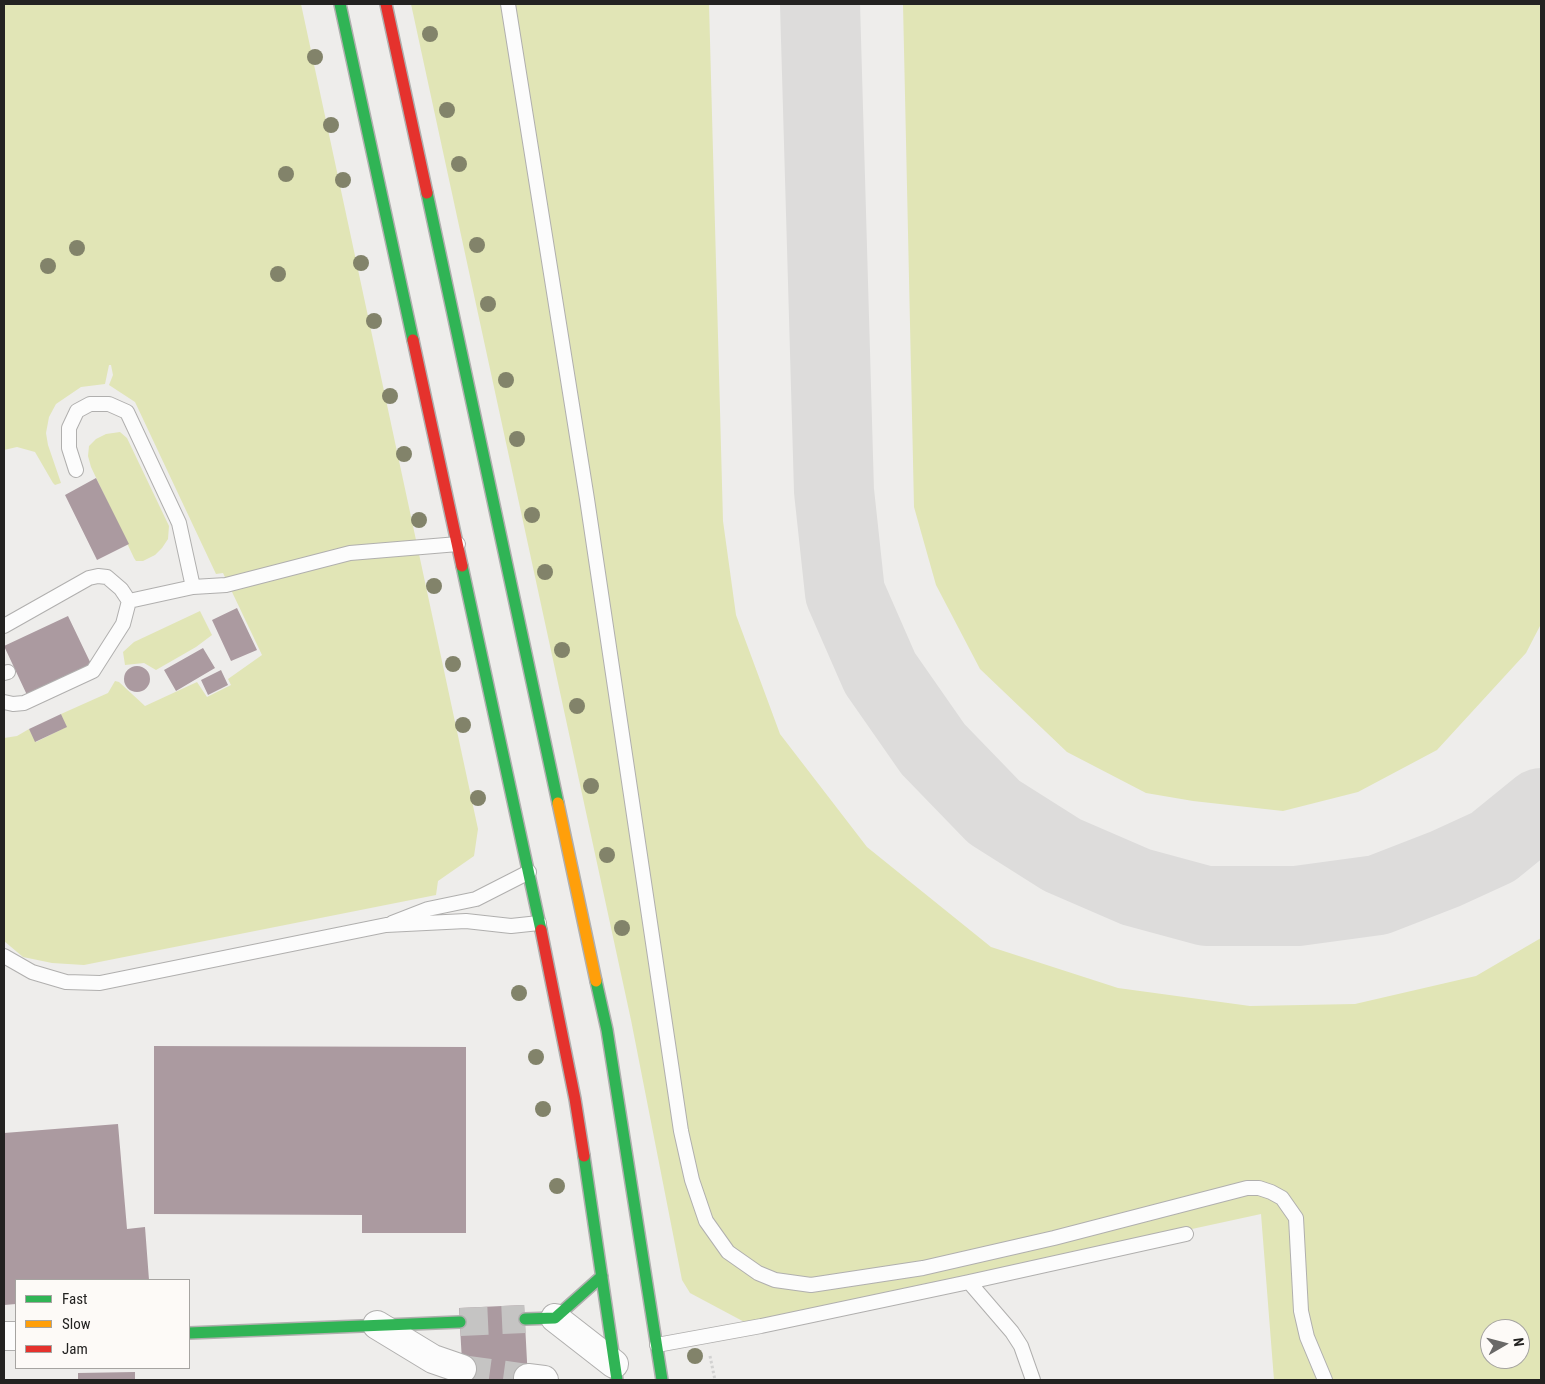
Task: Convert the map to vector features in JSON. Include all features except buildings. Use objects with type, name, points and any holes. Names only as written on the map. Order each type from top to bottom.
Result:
[{"type":"street","points":[[340,4],[458,544],[533,871],[575,1099],[616,1372]]},
{"type":"street","points":[[386,4],[577,914],[618,1087],[662,1380]]},
{"type":"street","points":[[525,1319],[555,1318],[602,1276]]},
{"type":"street","points":[[555,1318],[616,1372]]},
{"type":"street","points":[[190,1333],[460,1322]]},
{"type":"street","points":[[377,1326],[433,1359],[462,1369]]},
{"type":"lane","points":[[508,4],[589,509],[680,1131],[692,1180],[706,1221],[728,1252],[758,1273],[775,1280],[811,1285],[923,1268],[1054,1238],[1248,1188],[1259,1188],[1282,1198],[1296,1218],[1301,1311],[1306,1337],[1325,1380]]},
{"type":"lane","points":[[76,470],[69,448],[68,428],[78,411],[90,404],[109,404],[127,412],[179,523],[193,587]]},
{"type":"lane","points":[[129,601],[193,587],[226,585],[350,553],[458,544]]},
{"type":"lane","points":[[4,626],[88,578],[107,577],[121,589],[129,601],[123,624],[93,671],[24,702],[13,704],[4,702]]},
{"type":"lane","points":[[386,925],[428,909],[476,899],[533,871]]},
{"type":"lane","points":[[4,956],[32,972],[66,982],[100,983],[386,925],[466,922],[511,926],[543,922]]},
{"type":"lane","points":[[657,1345],[761,1326],[1186,1234]]},
{"type":"lane","points":[[969,1282],[1012,1332],[1021,1346],[1033,1380]]},
{"type":"green space","points":[[4,4],[301,4],[478,829],[474,856],[438,881],[436,895],[84,965],[52,963],[23,957],[4,941],[4,738],[17,736],[29,729],[36,742],[66,727],[61,714],[108,693],[115,681],[119,682],[145,706],[197,682],[207,697],[231,685],[228,679],[262,655],[223,573],[216,574],[135,402],[109,385],[113,375],[111,365],[109,365],[105,384],[81,387],[56,404],[49,417],[46,433],[48,445],[61,483],[55,485],[53,483],[35,452],[17,447],[4,450]]},
{"type":"green space","points":[[411,4],[709,4],[723,521],[736,615],[780,734],[867,847],[991,947],[1118,988],[1250,1006],[1355,1004],[1476,976],[1541,938],[1541,1380],[1274,1380],[1261,1214],[750,1325],[690,1293],[682,1280],[631,1020]]},
{"type":"green space","points":[[903,4],[1541,4],[1541,624],[1526,653],[1437,750],[1358,792],[1283,811],[1193,801],[1146,793],[1067,752],[980,669],[936,585],[914,507]]},
{"type":"green space","points":[[120,432],[127,438],[169,526],[168,539],[162,548],[155,555],[143,561],[136,561],[134,558],[91,467],[88,456],[89,446],[96,439],[106,434]]},
{"type":"green space","points":[[200,611],[212,635],[196,647],[156,670],[144,663],[125,665],[123,652],[134,642]]},
{"type":"taxiway","points":[[820,4],[834,491],[845,593],[880,673],[933,749],[994,812],[1062,855],[1136,887],[1206,906],[1297,906],[1378,895],[1445,869],[1493,847],[1541,808]]},
{"type":"tunnel","points":[[460,1322],[525,1319]]},
{"type":"tunnel","points":[[462,1369],[528,1378]]},
{"type":"traffic: fast","points":[[340,4],[413,340]]},
{"type":"traffic: fast","points":[[427,193],[558,803]]},
{"type":"traffic: fast","points":[[462,566],[541,930]]},
{"type":"traffic: fast","points":[[596,981],[607,1030],[662,1380]]},
{"type":"traffic: fast","points":[[584,1156],[617,1380]]},
{"type":"traffic: fast","points":[[525,1319],[555,1318],[602,1276]]},
{"type":"traffic: fast","points":[[190,1333],[460,1322]]},
{"type":"traffic: slow","points":[[558,803],[596,981]]},
{"type":"traffic: jam","points":[[386,4],[427,193]]},
{"type":"traffic: jam","points":[[413,340],[462,566]]},
{"type":"traffic: jam","points":[[541,930],[575,1099],[584,1156]]}]
